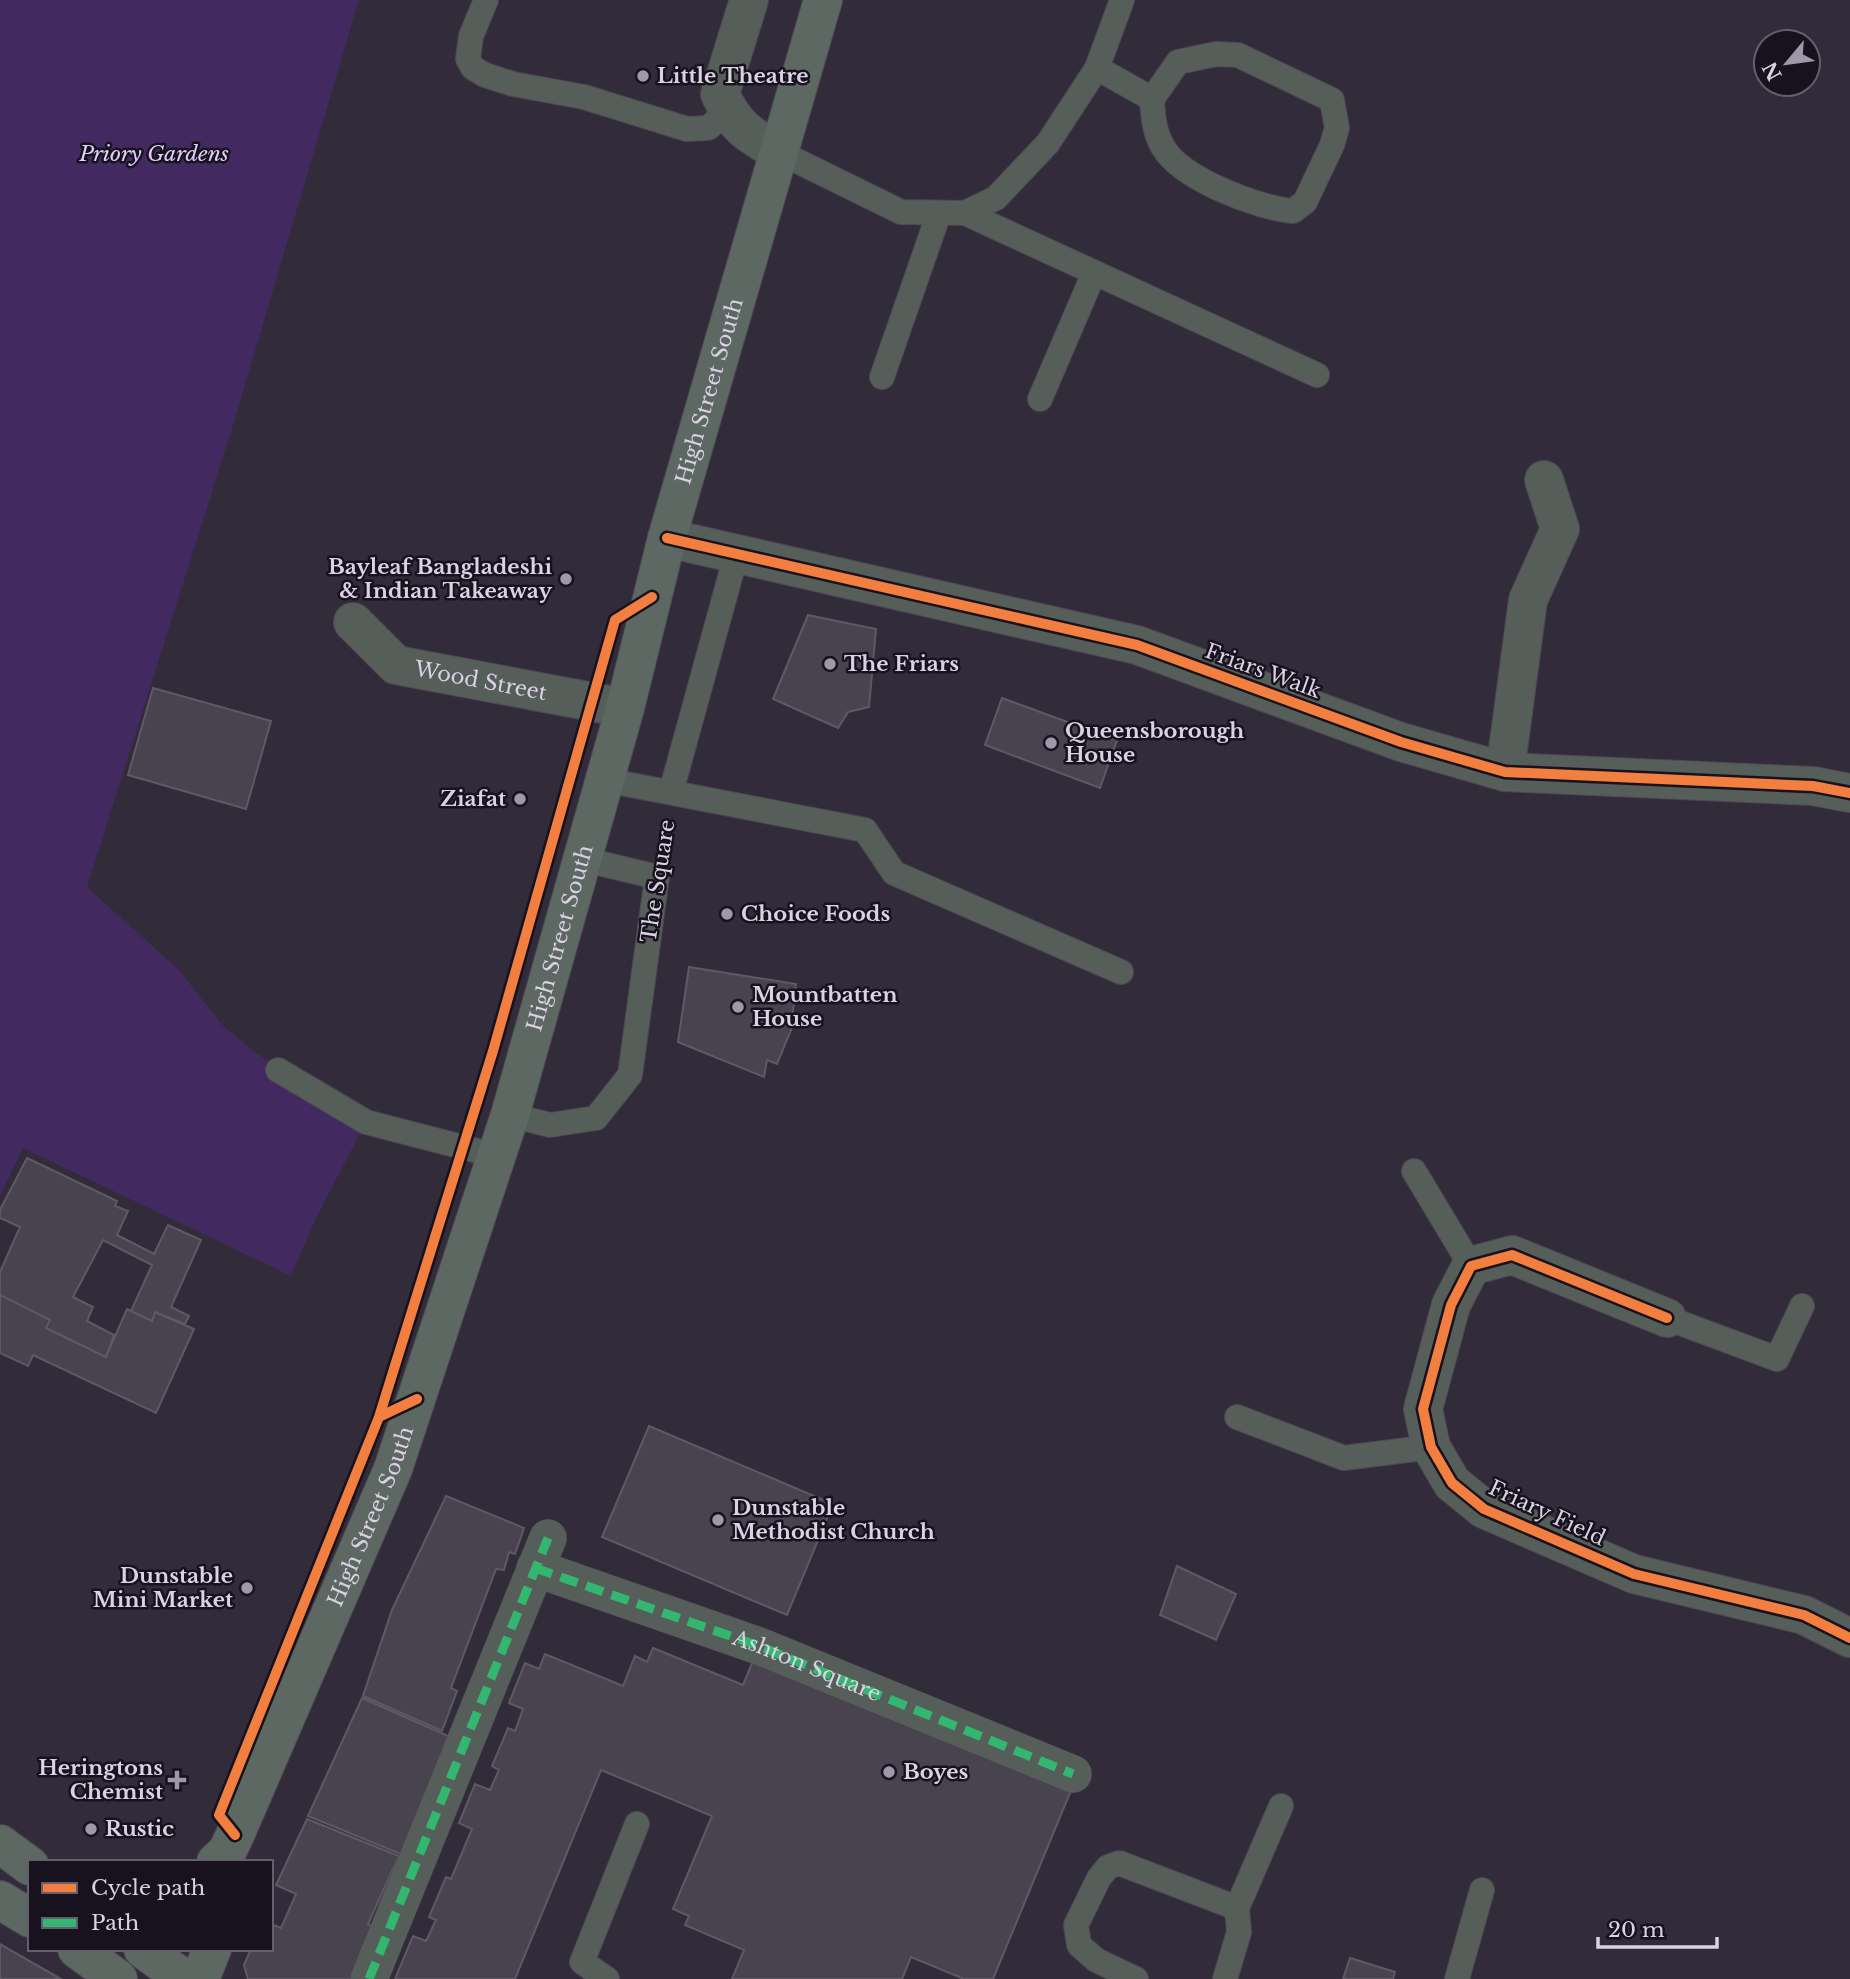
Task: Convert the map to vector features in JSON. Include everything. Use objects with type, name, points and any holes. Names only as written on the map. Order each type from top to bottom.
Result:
[{"type":"main road","name":"High Street South","points":[[224,1859],[393,1469],[497,1156],[625,708],[667,538],[822,0]]},
{"type":"main road","points":[[0,1844],[28,1865]]},
{"type":"main road","points":[[0,1899],[28,1918]]},
{"type":"main road","points":[[81,1951],[118,1979]]},
{"type":"main road","points":[[200,1979],[211,1951]]},
{"type":"street","points":[[749,0],[720,93],[728,111],[746,134],[777,151]]},
{"type":"street","points":[[1505,772],[1528,600],[1560,529],[1544,480]]},
{"type":"street","name":"Friars Walk","points":[[667,538],[1137,645],[1401,742],[1505,772],[1813,786],[1850,793]]},
{"type":"street","name":"Wood Street","points":[[354,622],[396,665],[625,708]]},
{"type":"street","points":[[1471,1266],[1512,1255],[1667,1318]]},
{"type":"street","name":"Friary Field","points":[[1471,1266],[1451,1305],[1423,1409],[1431,1447],[1452,1483],[1484,1509],[1634,1574],[1804,1615],[1850,1638]]},
{"type":"street","name":"Ashton Square","points":[[369,1979],[541,1553],[759,1646],[1073,1774]]},
{"type":"lane","points":[[486,0],[471,36],[468,60],[485,75],[513,84],[584,97],[687,129],[708,128],[728,111]]},
{"type":"lane","points":[[965,214],[996,198],[1048,144],[1097,68],[1122,0]]},
{"type":"lane","points":[[1216,54],[1238,55],[1332,100],[1337,128],[1306,201],[1293,211],[1269,209],[1190,173],[1164,149],[1154,125],[1152,99],[1178,62],[1216,54]]},
{"type":"lane","points":[[1097,68],[1152,99]]},
{"type":"lane","points":[[777,151],[901,212],[965,214],[1317,375]]},
{"type":"lane","points":[[882,377],[939,212]]},
{"type":"lane","points":[[1040,399],[1094,273]]},
{"type":"lane","name":"The Square","points":[[671,792],[737,552]]},
{"type":"lane","points":[[605,780],[865,830],[894,873],[1121,972]]},
{"type":"lane","name":"The Square","points":[[510,1115],[550,1125],[596,1118],[630,1075],[657,877],[582,859]]},
{"type":"lane","points":[[278,1070],[366,1122],[497,1156]]},
{"type":"lane","points":[[1414,1171],[1471,1266]]},
{"type":"lane","points":[[1667,1318],[1777,1359],[1802,1306]]},
{"type":"lane","points":[[1237,1416],[1344,1458],[1431,1447]]},
{"type":"lane","points":[[1226,1979],[1240,1932],[1237,1908],[1281,1806]]},
{"type":"lane","points":[[607,1979],[582,1962],[637,1824]]},
{"type":"lane","points":[[1136,1979],[1096,1960],[1079,1945],[1076,1925],[1099,1878],[1108,1867],[1119,1863],[1237,1908]]},
{"type":"lane","points":[[1457,1979],[1482,1890]]},
{"type":"green space","name":"Priory Gardens","points":[[0,0],[359,0],[231,432],[87,887],[179,970],[223,1026],[278,1070],[366,1122],[315,1220],[291,1276],[23,1148],[0,1196]]},
{"type":"building","name":"The Friars","points":[[808,615],[876,629],[869,707],[848,712],[838,728],[773,699]]},
{"type":"building","points":[[153,688],[271,721],[246,809],[128,775]]},
{"type":"building","name":"Queensborough House","points":[[1002,698],[1117,740],[1100,788],[985,745]]},
{"type":"building","name":"Mountbatten House","points":[[689,967],[796,984],[791,1030],[777,1064],[767,1060],[764,1077],[678,1042]]},
{"type":"building","points":[[27,1158],[117,1201],[115,1206],[128,1211],[117,1235],[154,1254],[168,1225],[201,1240],[171,1307],[189,1316],[185,1324],[155,1312],[152,1321],[131,1311],[152,1265],[103,1240],[73,1297],[93,1307],[87,1321],[114,1335],[106,1357],[46,1328],[50,1320],[0,1295],[0,1272],[20,1227],[0,1218],[0,1210]]},
{"type":"building","points":[[0,1295],[50,1320],[46,1328],[106,1357],[127,1309],[152,1321],[155,1312],[194,1329],[156,1413],[33,1355],[28,1366],[0,1353]]},
{"type":"building","name":"Dunstable Methodist Church","points":[[649,1426],[833,1504],[787,1615],[602,1537]]},
{"type":"building","points":[[446,1496],[524,1528],[515,1554],[509,1552],[504,1570],[496,1569],[451,1688],[457,1691],[442,1731],[363,1696],[392,1610]]},
{"type":"building","points":[[1177,1566],[1236,1594],[1216,1640],[1160,1615]]},
{"type":"building","points":[[653,1648],[743,1685],[755,1656],[1072,1788],[993,1979],[964,1979],[911,1957],[902,1979],[732,1979],[744,1950],[685,1925],[689,1916],[673,1909],[712,1816],[601,1770],[515,1979],[395,1979],[413,1936],[426,1941],[436,1920],[429,1917],[446,1877],[451,1879],[472,1829],[459,1823],[475,1784],[490,1790],[499,1770],[492,1766],[508,1728],[515,1731],[523,1709],[509,1703],[525,1663],[539,1669],[545,1654],[623,1686],[635,1656],[647,1662]]},
{"type":"building","points":[[362,1698],[448,1736],[403,1855],[308,1816]]},
{"type":"building","points":[[307,1819],[399,1856],[368,1924],[379,1929],[351,1979],[248,1979],[244,1965],[250,1951],[273,1951],[273,1925],[281,1928],[296,1894],[276,1885]]},
{"type":"building","points":[[0,1944],[61,1979],[0,1979]]},
{"type":"building","points":[[1350,1958],[1395,1972],[1393,1979],[1343,1979]]},
{"type":"marked path","points":[[369,1979],[548,1538]]},
{"type":"marked path","points":[[535,1568],[759,1646],[1073,1774]]},
{"type":"cycle path","points":[[667,538],[1137,645],[1401,742],[1505,772],[1813,786],[1850,793]]},
{"type":"cycle path","points":[[379,1417],[493,1051],[615,620],[652,597]]},
{"type":"cycle path","points":[[1667,1318],[1512,1255],[1471,1266],[1451,1305],[1423,1409],[1431,1447],[1452,1483],[1484,1509],[1634,1574],[1804,1615],[1850,1638]]},
{"type":"cycle path","points":[[235,1835],[219,1815],[379,1417],[417,1399]]},
{"type":"place","name":"Little Theatre","points":[[643,76]]},
{"type":"place","name":"Bayleaf Bangladeshi & Indian Takeaway","points":[[566,579]]},
{"type":"place","name":"The Friars","points":[[830,664]]},
{"type":"place","name":"Queensborough House","points":[[1051,743]]},
{"type":"place","name":"Ziafat","points":[[520,799]]},
{"type":"place","name":"Choice Foods","points":[[727,914]]},
{"type":"place","name":"Mountbatten House","points":[[738,1007]]},
{"type":"place","name":"Dunstable Methodist Church","points":[[718,1520]]},
{"type":"place","name":"Dunstable Mini Market","points":[[247,1588]]},
{"type":"place","name":"Boyes","points":[[889,1772]]},
{"type":"place","name":"Heringtons Chemist","points":[[177,1780]]},
{"type":"place","name":"Rustic","points":[[91,1829]]}]
